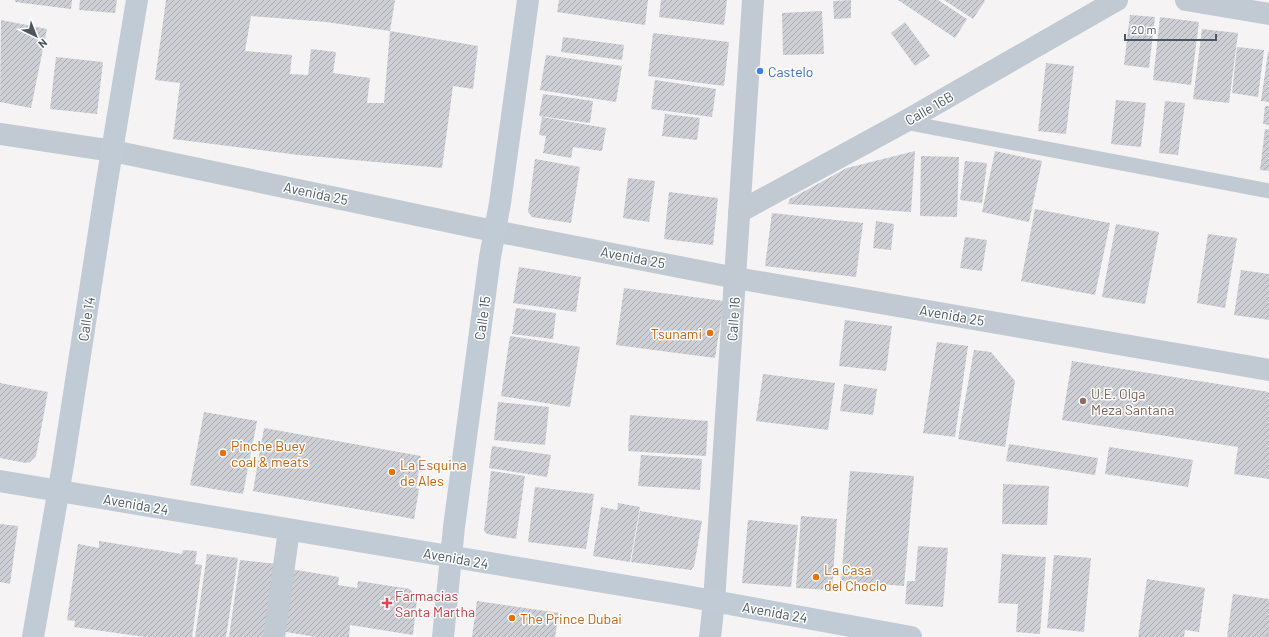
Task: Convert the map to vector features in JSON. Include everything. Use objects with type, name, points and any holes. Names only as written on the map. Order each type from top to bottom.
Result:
[{"type":"street","name":"Calle 14","points":[[33,637],[137,0]]},
{"type":"street","name":"Calle 15","points":[[443,637],[451,557],[490,257],[528,0]]},
{"type":"street","name":"Calle 16","points":[[710,637],[714,602],[736,278],[753,0]]},
{"type":"street","name":"Calle 16B","points":[[739,212],[904,122],[1117,0]]},
{"type":"street","points":[[1186,0],[1269,14]]},
{"type":"street","name":"Avenida 25","points":[[0,134],[113,151],[736,278],[1269,370]]},
{"type":"street","name":"Avenida 24","points":[[0,481],[714,602],[911,637]]},
{"type":"street","points":[[274,637],[289,530]]},
{"type":"lane","points":[[904,122],[1269,191]]},
{"type":"building","points":[[15,0],[72,0],[71,9],[15,2]]},
{"type":"building","points":[[80,0],[117,0],[115,13],[79,10]]},
{"type":"building","points":[[166,0],[395,0],[390,31],[478,46],[473,89],[453,86],[442,168],[299,155],[173,139],[180,83],[155,80]],"holes":[[[251,16],[326,22],[390,31],[384,103],[367,103],[370,78],[333,73],[336,52],[311,49],[308,75],[290,74],[292,55],[245,51]]]},
{"type":"building","points":[[559,0],[648,0],[645,25],[557,12]]},
{"type":"building","points":[[661,0],[727,0],[724,25],[659,17]]},
{"type":"building","points":[[851,0],[851,18],[834,19],[833,1]]},
{"type":"building","points":[[898,0],[938,0],[967,19],[955,38]]},
{"type":"building","points":[[944,0],[984,0],[985,1],[973,19]]},
{"type":"building","points":[[822,11],[824,54],[783,55],[782,13]]},
{"type":"building","points":[[1130,15],[1155,17],[1149,68],[1124,65]]},
{"type":"building","points":[[1160,17],[1199,22],[1191,85],[1153,80]]},
{"type":"building","points":[[1,20],[47,29],[31,108],[0,102]]},
{"type":"building","points":[[905,22],[930,56],[915,66],[891,33]]},
{"type":"building","points":[[1202,29],[1238,33],[1229,103],[1193,99]]},
{"type":"building","points":[[653,33],[729,42],[724,86],[648,76]]},
{"type":"building","points":[[563,37],[624,45],[622,60],[561,52]]},
{"type":"building","points":[[1237,47],[1264,50],[1258,97],[1232,93]]},
{"type":"building","points":[[1269,52],[1269,102],[1261,101]]},
{"type":"building","points":[[546,55],[622,66],[616,102],[540,90]]},
{"type":"building","points":[[56,57],[103,62],[97,114],[50,109]]},
{"type":"building","points":[[1046,63],[1074,66],[1066,134],[1038,131]]},
{"type":"building","points":[[655,80],[716,89],[712,117],[651,109]]},
{"type":"building","points":[[543,94],[593,101],[590,123],[539,116]]},
{"type":"building","points":[[1116,100],[1146,103],[1141,147],[1111,144]]},
{"type":"building","points":[[1165,101],[1185,103],[1178,155],[1159,153]]},
{"type":"building","points":[[1265,106],[1269,106],[1269,125],[1263,124]]},
{"type":"building","points":[[665,114],[700,118],[697,140],[662,136]]},
{"type":"building","points":[[542,117],[606,128],[602,151],[573,147],[571,158],[543,153],[546,136],[539,135]]},
{"type":"building","points":[[1265,129],[1269,130],[1269,171],[1260,170]]},
{"type":"building","points":[[915,151],[911,212],[788,204],[790,199],[847,168]]},
{"type":"building","points":[[995,151],[1042,161],[1029,222],[982,212]]},
{"type":"building","points":[[921,156],[959,157],[957,217],[920,216]]},
{"type":"building","points":[[535,159],[580,167],[571,223],[532,217],[528,212]]},
{"type":"building","points":[[965,161],[987,163],[982,203],[960,200]]},
{"type":"building","points":[[628,178],[655,181],[649,222],[623,218]]},
{"type":"building","points":[[669,192],[718,198],[713,245],[664,239]]},
{"type":"building","points":[[1035,209],[1110,223],[1095,295],[1021,281]]},
{"type":"building","points":[[772,213],[863,223],[856,277],[765,266]]},
{"type":"building","points":[[876,221],[894,224],[891,250],[873,248]]},
{"type":"building","points":[[1116,224],[1159,232],[1145,304],[1102,297]]},
{"type":"building","points":[[1208,234],[1237,238],[1225,308],[1197,303]]},
{"type":"building","points":[[965,237],[987,240],[982,271],[960,268]]},
{"type":"building","points":[[519,267],[581,277],[576,312],[513,303]]},
{"type":"building","points":[[1241,270],[1269,274],[1269,320],[1234,315]]},
{"type":"building","points":[[624,288],[724,301],[715,358],[616,345]]},
{"type":"building","points":[[516,308],[556,313],[553,339],[512,334]]},
{"type":"building","points":[[845,320],[892,326],[886,371],[839,366]]},
{"type":"building","points":[[510,336],[580,347],[570,407],[501,396]]},
{"type":"building","points":[[937,342],[968,346],[955,437],[923,433]]},
{"type":"building","points":[[974,350],[991,352],[1015,381],[1005,447],[958,439]]},
{"type":"building","points":[[1072,361],[1269,392],[1269,479],[1234,474],[1238,447],[1062,420]]},
{"type":"building","points":[[763,374],[835,383],[828,430],[756,421]]},
{"type":"building","points":[[0,383],[48,392],[36,456],[30,462],[26,463],[0,458]]},
{"type":"building","points":[[844,384],[877,389],[873,415],[840,411]]},
{"type":"building","points":[[498,402],[549,407],[545,445],[494,440]]},
{"type":"building","name":"Pinche Buey coal & meats","points":[[204,412],[257,421],[243,494],[190,485]]},
{"type":"building","points":[[630,415],[708,421],[706,456],[628,451]]},
{"type":"building","points":[[264,428],[421,456],[416,488],[419,489],[414,519],[253,491]]},
{"type":"building","points":[[1009,444],[1098,458],[1095,475],[1006,461]]},
{"type":"building","points":[[492,446],[551,455],[547,477],[489,468]]},
{"type":"building","points":[[1109,447],[1193,460],[1188,487],[1105,474]]},
{"type":"building","points":[[641,455],[702,459],[700,490],[638,486]]},
{"type":"building","points":[[491,471],[525,476],[516,539],[487,534],[484,531]]},
{"type":"building","points":[[850,471],[914,476],[904,586],[841,581]]},
{"type":"building","points":[[1003,484],[1049,486],[1047,525],[1002,524]]},
{"type":"building","points":[[535,487],[594,494],[586,549],[528,542]]},
{"type":"building","points":[[618,503],[640,507],[630,562],[593,556],[601,507],[617,510]]},
{"type":"building","points":[[640,511],[702,521],[694,566],[691,570],[631,562]]},
{"type":"building","points":[[801,516],[837,519],[832,590],[796,588]]},
{"type":"building","points":[[748,520],[798,525],[791,587],[742,583]]},
{"type":"building","points":[[0,524],[18,526],[10,584],[0,582]]},
{"type":"building","points":[[99,541],[182,554],[183,550],[197,551],[195,564],[202,565],[192,637],[145,637],[74,627],[75,621],[67,620],[78,544],[99,548]]},
{"type":"building","points":[[918,546],[948,548],[943,607],[905,604],[907,581],[915,581]]},
{"type":"building","points":[[207,554],[238,558],[226,637],[195,637]]},
{"type":"building","points":[[1002,554],[1046,557],[1040,634],[1016,632],[1018,604],[998,603]]},
{"type":"building","points":[[1054,555],[1091,558],[1084,632],[1047,628]]},
{"type":"building","points":[[240,560],[277,564],[268,637],[229,637]]},
{"type":"building","points":[[290,569],[339,577],[338,585],[357,588],[358,581],[410,589],[417,599],[413,635],[350,625],[349,637],[316,637],[280,631]]},
{"type":"building","points":[[1147,579],[1205,588],[1199,632],[1185,630],[1184,637],[1138,637]]},
{"type":"building","points":[[1233,594],[1269,599],[1269,637],[1227,637]]},
{"type":"building","points":[[477,601],[559,613],[555,637],[472,637]]},
{"type":"place","name":"Castelo","points":[[760,71]]},
{"type":"place","name":"Tsunami","points":[[710,333]]},
{"type":"place","name":"U.E. Olga Meza Santana","points":[[1083,401]]},
{"type":"place","name":"Pinche Buey coal & meats","points":[[223,453]]},
{"type":"place","name":"La Esquina de Ales","points":[[392,472]]},
{"type":"place","name":"La Casa del Choclo","points":[[816,577]]},
{"type":"place","name":"Farmacias Santa Martha","points":[[387,603]]},
{"type":"place","name":"The Prince Dubai","points":[[512,618]]}]
